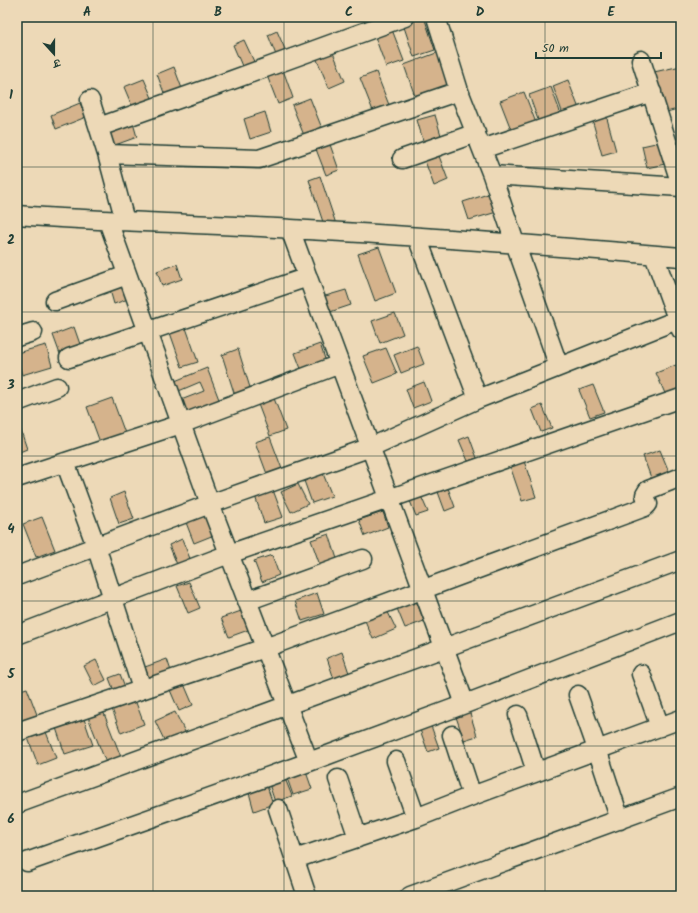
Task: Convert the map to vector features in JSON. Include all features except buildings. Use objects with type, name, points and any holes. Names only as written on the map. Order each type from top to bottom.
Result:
[{"type":"street","points":[[98,127],[239,78],[405,17]]},
{"type":"street","points":[[436,17],[460,90],[492,175],[514,243],[559,367]]},
{"type":"street","points":[[492,175],[681,186],[641,60]]},
{"type":"street","points":[[107,154],[259,159],[460,90]]},
{"type":"street","points":[[402,158],[479,141],[652,92]]},
{"type":"street","points":[[90,100],[126,221]]},
{"type":"street","points":[[17,215],[108,221],[290,229],[514,243],[681,257]]},
{"type":"street","points":[[108,221],[210,504],[309,762]]},
{"type":"street","points":[[290,229],[465,704]]},
{"type":"street","points":[[417,237],[478,399]]},
{"type":"street","points":[[17,576],[210,504],[370,447],[478,399],[559,367],[679,325],[654,255]]},
{"type":"street","points":[[55,301],[127,275]]},
{"type":"street","points":[[69,358],[308,277]]},
{"type":"street","points":[[17,478],[181,424],[340,364]]},
{"type":"street","points":[[17,402],[57,387]]},
{"type":"street","points":[[17,635],[229,554],[681,398]]},
{"type":"street","points":[[65,462],[96,546],[142,689]]},
{"type":"street","points":[[17,732],[265,648],[645,507],[648,504],[645,495],[648,490],[681,478]]},
{"type":"street","points":[[247,601],[363,559]]},
{"type":"street","points":[[17,804],[681,560]]},
{"type":"street","points":[[27,862],[309,762],[681,621]]},
{"type":"street","points":[[641,674],[660,727]]},
{"type":"street","points":[[578,695],[598,749],[620,820]]},
{"type":"street","points":[[518,715],[536,772]]},
{"type":"street","points":[[295,859],[416,818],[681,719]]},
{"type":"street","points":[[452,735],[472,796]]},
{"type":"street","points":[[396,761],[416,818]]},
{"type":"street","points":[[338,779],[358,838]]},
{"type":"street","points":[[410,896],[681,797]]},
{"type":"street","points":[[278,809],[307,896]]}]
